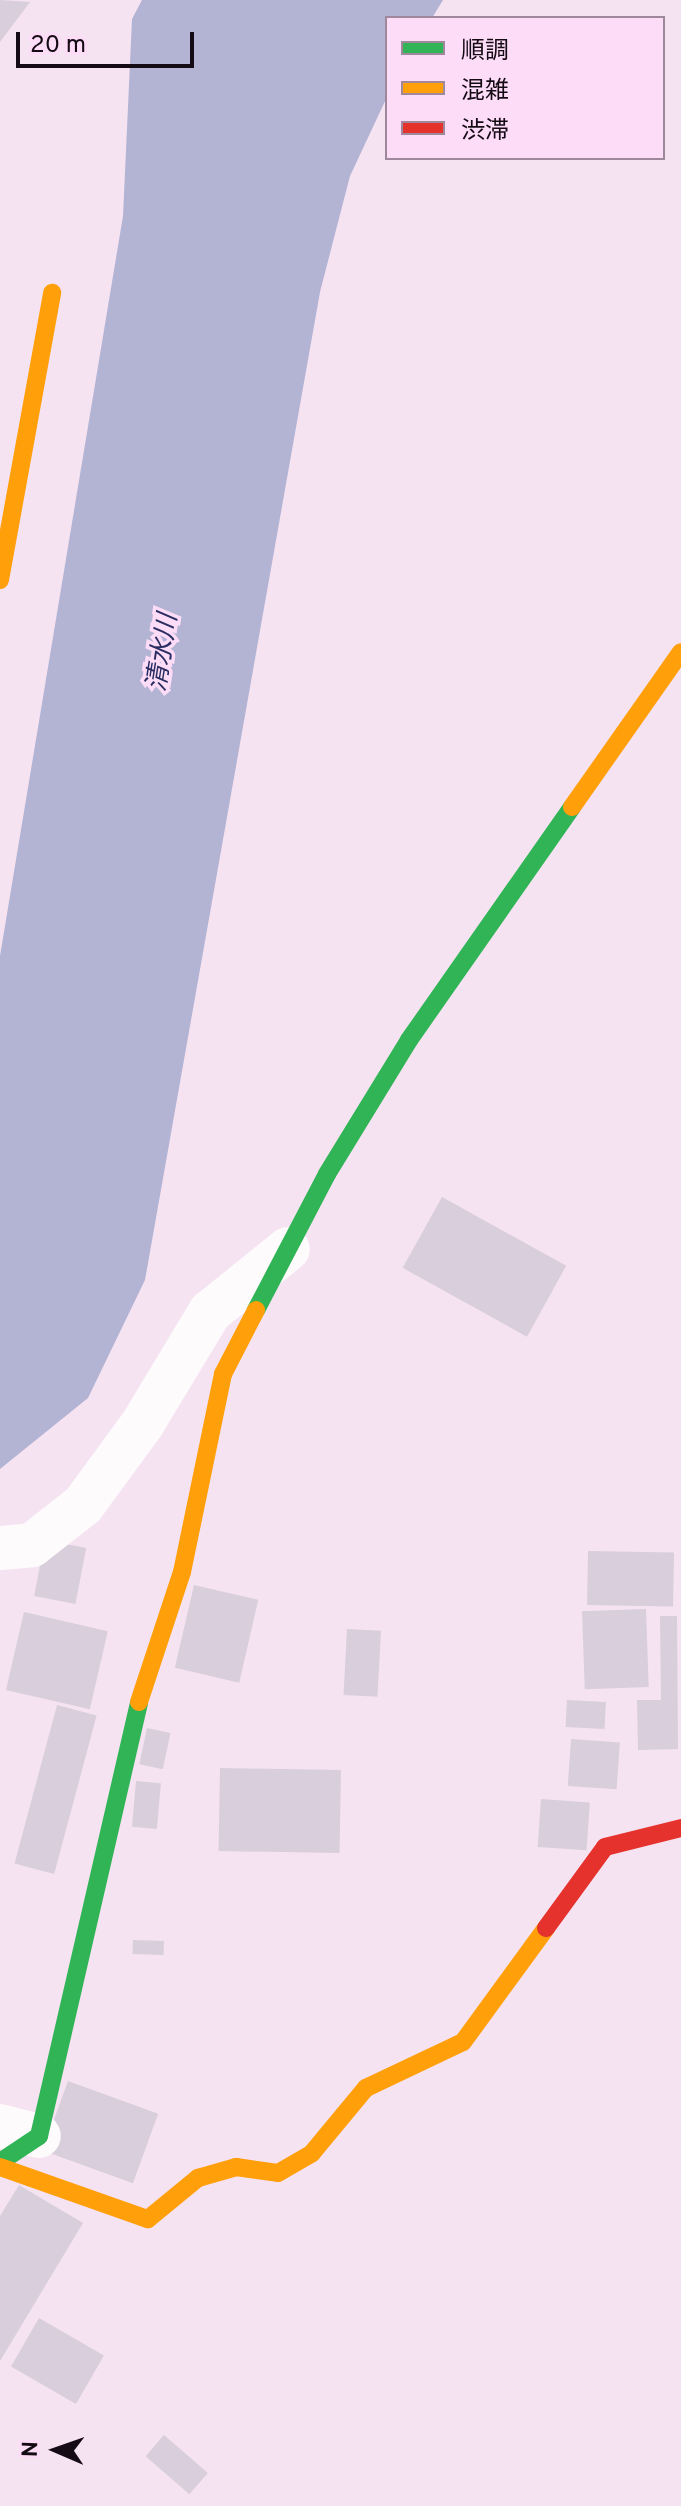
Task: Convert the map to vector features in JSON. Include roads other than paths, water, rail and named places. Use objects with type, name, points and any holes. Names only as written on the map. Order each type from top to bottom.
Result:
[{"type":"street","points":[[0,580],[52,293]]},
{"type":"street","points":[[681,652],[409,1040],[327,1174],[223,1374],[182,1572],[129,1732],[20,2131],[0,2165],[148,2219],[198,2178],[236,2167],[278,2173],[312,2153],[366,2088],[463,2042],[605,1847],[681,1828]]},
{"type":"street","points":[[0,1548],[32,1545],[83,1505],[143,1423],[210,1312],[288,1249]]},
{"type":"water","name":"清水川","points":[[142,0],[443,0],[433,16],[385,16],[385,101],[350,176],[320,292],[145,1280],[88,1398],[0,1469],[0,956],[123,216],[132,19]]}]
